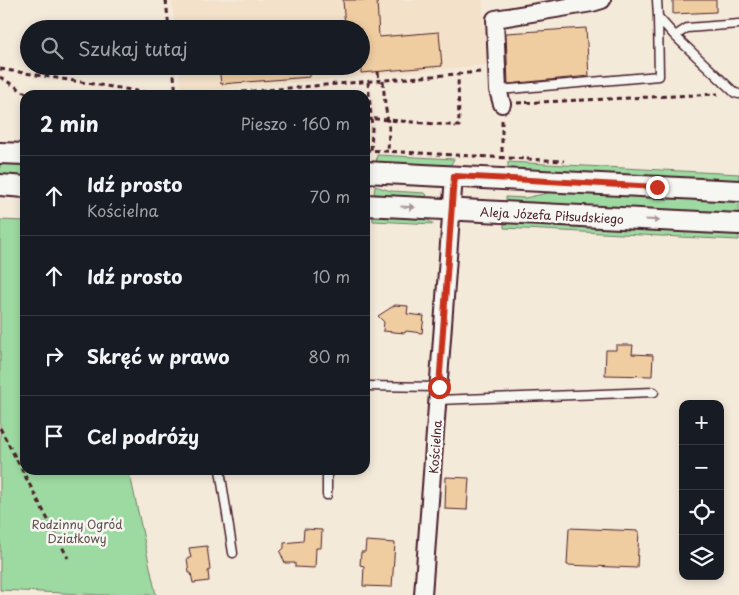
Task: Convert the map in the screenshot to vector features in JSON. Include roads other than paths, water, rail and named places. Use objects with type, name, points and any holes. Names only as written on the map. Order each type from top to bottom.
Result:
[{"type":"street","points":[[501,104],[494,19],[602,0]]},
{"type":"street","points":[[0,153],[20,154]]},
{"type":"street","points":[[370,172],[739,191]]},
{"type":"street","name":"Kościelna","points":[[423,595],[454,176]]},
{"type":"street","points":[[0,185],[20,187]]},
{"type":"street","name":"Aleja Józefa Piłsudskiego","points":[[370,205],[739,224]]},
{"type":"lane","points":[[501,104],[659,76],[656,0]]},
{"type":"lane","points":[[658,17],[675,36],[737,93]]},
{"type":"lane","points":[[675,36],[687,28],[739,24]]},
{"type":"lane","points":[[370,386],[439,393],[654,392]]},
{"type":"lane","points":[[221,475],[233,553]]},
{"type":"lane","points":[[326,495],[328,475]]},
{"type":"park label","name":"Rodzinny Ogród Działkowy","points":[[77,531]]}]
